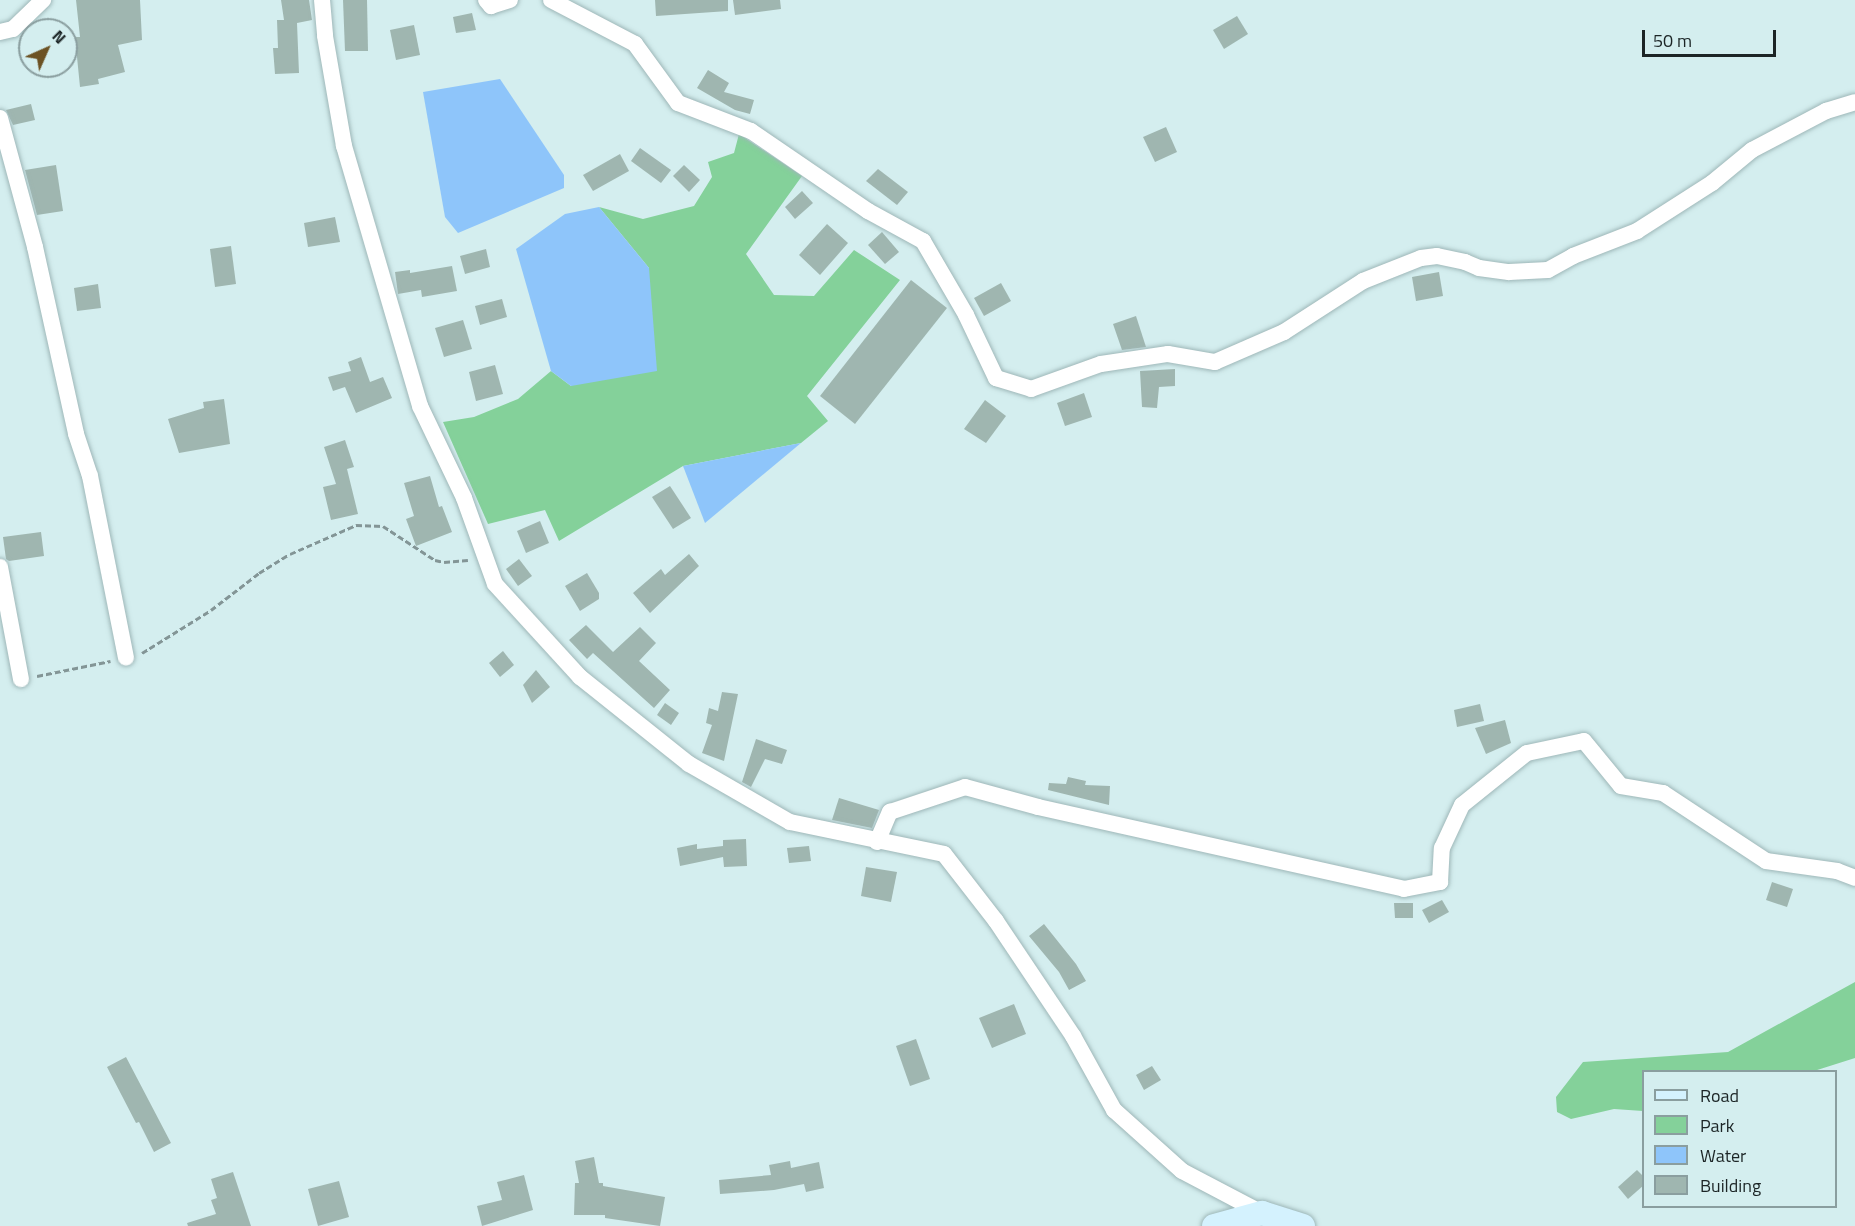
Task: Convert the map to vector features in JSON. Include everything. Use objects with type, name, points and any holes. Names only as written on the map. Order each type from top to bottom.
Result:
[{"type":"street","points":[[0,32],[13,29],[43,0]]},
{"type":"street","points":[[322,0],[325,36],[344,146],[386,293],[420,406],[464,498],[495,584],[580,676],[689,764],[790,822],[877,842],[944,854],[996,921],[1073,1036],[1114,1110],[1182,1171],[1262,1213],[1303,1226]]},
{"type":"street","points":[[486,0],[491,6],[510,0]]},
{"type":"street","points":[[551,0],[635,44],[678,102],[751,131],[868,211],[923,241],[966,315],[996,378],[1031,389],[1101,364],[1168,354],[1215,362],[1284,332],[1368,278],[1421,258],[1437,256],[1466,262],[1479,268],[1509,272],[1548,270],[1573,256],[1637,231],[1712,183],[1752,150],[1826,111],[1855,102]]},
{"type":"street","points":[[0,118],[35,247],[76,434],[90,476],[126,657]]},
{"type":"street","points":[[0,567],[21,680]]},
{"type":"street","points":[[877,842],[890,812],[965,787],[1038,807],[1404,889],[1440,882],[1442,848],[1462,805],[1527,753],[1584,741],[1621,786],[1663,793],[1766,861],[1837,871],[1855,878]]},
{"type":"street","points":[[1214,1226],[1262,1213]]},
{"type":"path","points":[[21,680],[73,670],[152,649],[211,610],[259,573],[290,554],[356,525],[383,526],[417,549],[444,562],[485,556]]},
{"type":"green space","points":[[739,134],[802,176],[746,254],[774,295],[814,296],[854,250],[900,280],[807,396],[828,421],[801,443],[683,466],[559,541],[545,510],[488,524],[443,422],[474,417],[518,399],[551,371],[571,386],[649,268],[599,207],[643,219],[694,206],[712,177],[708,162],[734,153]]},
{"type":"green space","points":[[1855,982],[1855,1058],[1817,1070],[1642,1070],[1642,1111],[1614,1109],[1571,1119],[1557,1112],[1556,1097],[1583,1062],[1728,1052]]},
{"type":"water","points":[[500,79],[564,175],[564,188],[458,233],[445,217],[423,92]]},
{"type":"water","points":[[599,207],[649,268],[657,371],[571,386],[551,371],[516,249],[565,214]]},
{"type":"water","points":[[801,443],[705,523],[683,466]]},
{"type":"building","points":[[76,0],[140,0],[142,40],[118,45],[125,72],[98,79],[99,84],[80,87]]},
{"type":"building","points":[[281,0],[309,0],[312,20],[297,23],[299,73],[275,74],[273,48],[278,48],[277,20],[284,20]]},
{"type":"building","points":[[343,0],[367,0],[368,51],[345,51]]},
{"type":"building","points":[[655,0],[728,0],[728,11],[656,16]]},
{"type":"building","points":[[733,0],[780,0],[781,9],[735,15]]},
{"type":"building","points":[[472,13],[476,30],[456,33],[453,17]]},
{"type":"building","points":[[1237,16],[1248,34],[1224,49],[1213,30]]},
{"type":"building","points":[[414,25],[420,55],[396,60],[390,30]]},
{"type":"building","points":[[708,70],[729,83],[724,92],[754,100],[750,114],[735,110],[697,88]]},
{"type":"building","points":[[31,104],[35,120],[13,125],[6,110]]},
{"type":"building","points":[[1166,127],[1177,152],[1155,162],[1143,137]]},
{"type":"building","points":[[640,148],[671,170],[661,183],[631,161]]},
{"type":"building","points":[[620,154],[629,171],[593,191],[583,175]]},
{"type":"building","points":[[56,165],[63,211],[37,215],[25,170]]},
{"type":"building","points":[[684,165],[700,180],[689,192],[673,176]]},
{"type":"building","points":[[878,169],[908,192],[897,205],[866,181]]},
{"type":"building","points":[[802,191],[813,203],[795,219],[785,207]]},
{"type":"building","points":[[335,217],[340,242],[308,247],[304,223]]},
{"type":"building","points":[[827,224],[848,243],[820,275],[799,255]]},
{"type":"building","points":[[882,232],[899,252],[885,264],[868,245]]},
{"type":"building","points":[[231,246],[236,284],[215,287],[210,249]]},
{"type":"building","points":[[486,249],[490,267],[465,274],[460,256]]},
{"type":"building","points":[[452,266],[457,291],[422,297],[421,290],[398,294],[395,272],[410,270],[410,273]]},
{"type":"building","points":[[1439,272],[1443,296],[1416,301],[1412,277]]},
{"type":"building","points":[[911,280],[947,308],[855,424],[820,396]]},
{"type":"building","points":[[1001,283],[1011,301],[984,316],[974,298]]},
{"type":"building","points":[[98,284],[101,308],[77,311],[74,288]]},
{"type":"building","points":[[502,299],[507,317],[480,325],[475,306]]},
{"type":"building","points":[[1136,316],[1146,347],[1122,350],[1113,324]]},
{"type":"building","points":[[463,320],[472,349],[444,357],[435,328]]},
{"type":"building","points":[[361,357],[370,382],[383,377],[392,398],[356,413],[345,387],[333,391],[328,377],[351,371],[348,362]]},
{"type":"building","points":[[495,365],[503,394],[476,401],[469,372]]},
{"type":"building","points":[[1175,369],[1175,386],[1159,387],[1157,408],[1142,407],[1140,371]]},
{"type":"building","points":[[1084,393],[1092,417],[1065,426],[1057,403]]},
{"type":"building","points":[[224,399],[230,444],[179,453],[168,419],[204,408],[203,402]]},
{"type":"building","points":[[985,400],[1006,416],[986,443],[964,429]]},
{"type":"building","points":[[345,440],[354,467],[347,469],[358,514],[331,520],[323,487],[336,484],[324,447]]},
{"type":"building","points":[[430,476],[439,507],[442,506],[452,532],[416,546],[406,519],[414,516],[404,483]]},
{"type":"building","points":[[670,486],[691,518],[673,529],[652,497]]},
{"type":"building","points":[[540,521],[549,543],[526,553],[517,531]]},
{"type":"building","points":[[41,532],[44,556],[9,561],[6,559],[3,537]]},
{"type":"building","points":[[689,554],[699,566],[650,613],[633,593],[661,569],[665,575]]},
{"type":"building","points":[[519,559],[532,576],[518,586],[506,569]]},
{"type":"building","points":[[587,573],[599,593],[599,599],[580,611],[565,586]]},
{"type":"building","points":[[586,625],[613,652],[640,627],[656,643],[639,661],[670,690],[654,708],[593,653],[587,659],[569,640]]},
{"type":"building","points":[[503,651],[514,665],[500,677],[489,663]]},
{"type":"building","points":[[536,670],[550,687],[532,703],[523,685]]},
{"type":"building","points":[[722,692],[738,694],[724,761],[702,753],[712,725],[706,723],[709,708],[718,711]]},
{"type":"building","points":[[665,703],[679,713],[671,725],[657,715]]},
{"type":"building","points":[[1480,704],[1484,721],[1457,727],[1454,710]]},
{"type":"building","points":[[1505,720],[1511,743],[1486,754],[1475,728]]},
{"type":"building","points":[[756,739],[787,750],[782,764],[765,759],[751,787],[742,782]]},
{"type":"building","points":[[1068,777],[1086,781],[1085,785],[1110,786],[1109,805],[1048,790],[1049,783],[1066,784]]},
{"type":"building","points":[[839,798],[879,810],[872,828],[832,820]]},
{"type":"building","points":[[746,839],[747,866],[724,867],[723,857],[680,866],[677,848],[697,844],[697,849],[723,846],[723,840]]},
{"type":"building","points":[[809,846],[811,861],[789,863],[787,848]]},
{"type":"building","points":[[866,867],[897,872],[891,902],[861,896]]},
{"type":"building","points":[[1772,882],[1793,889],[1787,907],[1766,900]]},
{"type":"building","points":[[1442,900],[1449,912],[1429,923],[1422,910]]},
{"type":"building","points":[[1394,903],[1413,903],[1413,918],[1395,918]]},
{"type":"building","points":[[1044,924],[1076,964],[1086,981],[1069,990],[1059,972],[1029,936]]},
{"type":"building","points":[[1014,1004],[1026,1034],[992,1048],[979,1018]]},
{"type":"building","points":[[916,1039],[930,1079],[910,1086],[896,1046]]},
{"type":"building","points":[[126,1057],[171,1143],[154,1152],[107,1067]]},
{"type":"building","points":[[1152,1066],[1161,1080],[1144,1090],[1136,1075]]},
{"type":"building","points":[[594,1157],[599,1183],[603,1183],[603,1186],[665,1197],[660,1226],[605,1218],[605,1215],[574,1215],[575,1183],[579,1183],[575,1161]]},
{"type":"building","points":[[790,1161],[791,1168],[819,1162],[824,1188],[806,1192],[804,1184],[774,1190],[720,1194],[719,1180],[771,1175],[769,1165]]},
{"type":"building","points":[[1637,1170],[1642,1175],[1642,1187],[1628,1199],[1618,1187]]},
{"type":"building","points":[[233,1172],[251,1226],[188,1226],[187,1223],[216,1214],[211,1200],[217,1198],[211,1179]]},
{"type":"building","points":[[524,1175],[533,1210],[482,1226],[477,1206],[502,1200],[497,1182]]},
{"type":"building","points":[[339,1181],[349,1217],[318,1226],[308,1189]]}]
